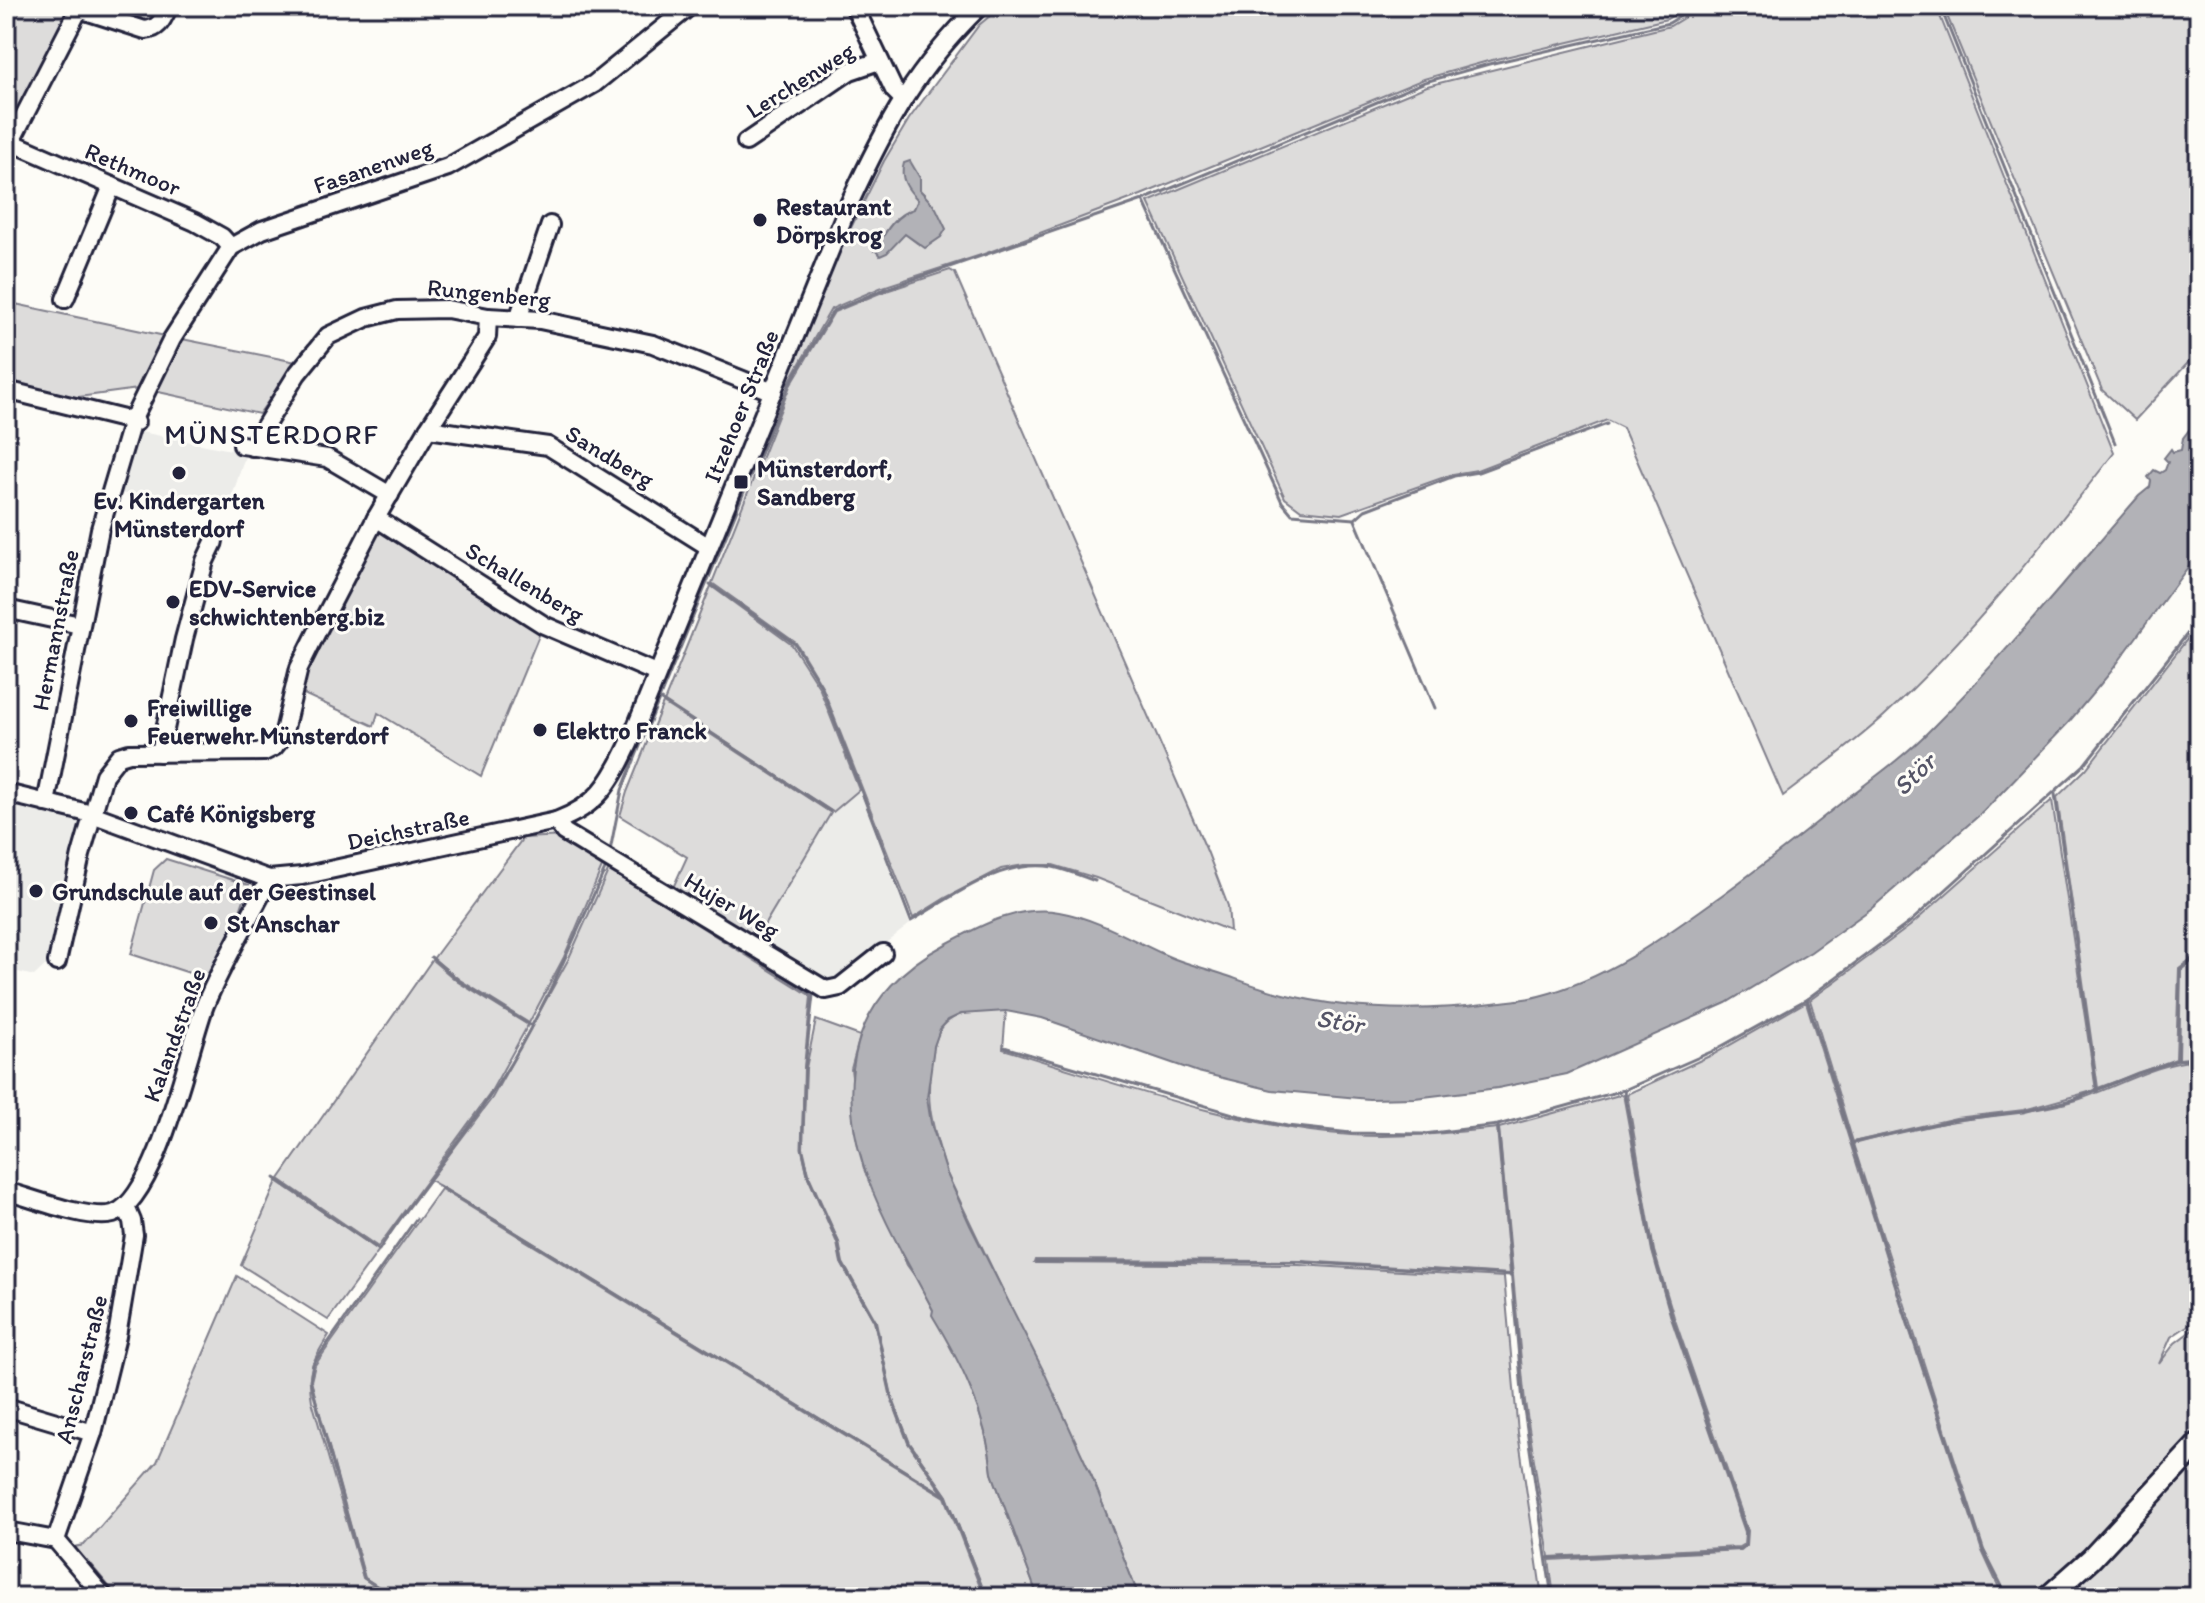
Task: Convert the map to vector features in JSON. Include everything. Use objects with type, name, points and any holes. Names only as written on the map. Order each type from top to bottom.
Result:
[{"type":"main road","points":[[2048,1597],[2091,1559],[2199,1443]]},
{"type":"street","points":[[8,146],[79,9],[145,30],[155,29],[161,24],[169,6]]},
{"type":"street","name":"Fasanenweg","points":[[134,422],[172,339],[231,247],[262,230],[448,167],[594,84],[690,6]]},
{"type":"street","points":[[854,6],[894,90],[902,98]]},
{"type":"street","name":"Itzehoer Straße","points":[[556,821],[591,804],[605,788],[629,744],[849,204],[879,138],[902,98],[939,48],[980,6]]},
{"type":"street","name":"Lerchenweg","points":[[746,142],[850,71],[879,61]]},
{"type":"street","name":"Rethmoor","points":[[8,146],[195,222],[222,237],[231,247]]},
{"type":"street","points":[[65,299],[112,186]]},
{"type":"street","points":[[518,319],[550,225]]},
{"type":"street","name":"Rungenberg","points":[[390,495],[327,458],[247,446],[297,374],[328,336],[366,318],[397,310],[447,309],[488,317],[540,320],[653,344],[773,392]]},
{"type":"street","points":[[57,962],[104,775],[119,756],[129,753],[264,752],[274,747],[283,736],[299,668],[376,518],[487,337],[488,317]]},
{"type":"street","points":[[6,390],[134,422]]},
{"type":"street","name":"Hermannstraße","points":[[46,803],[100,529],[134,422]]},
{"type":"street","name":"Sandberg","points":[[428,429],[548,446],[709,547]]},
{"type":"street","name":"Schallenberg","points":[[376,518],[559,634],[656,673]]},
{"type":"street","points":[[160,753],[184,639],[205,561],[214,542]]},
{"type":"street","points":[[6,609],[80,625]]},
{"type":"street","points":[[6,793],[92,814],[269,879]]},
{"type":"street","name":"Deichstraße","points":[[269,879],[302,876],[556,821]]},
{"type":"street","name":"Hujer Weg","points":[[556,821],[564,832],[826,990],[840,987],[883,953]]},
{"type":"street","name":"Kalandstraße","points":[[126,1207],[138,1191],[158,1149],[187,1072],[205,1007],[269,879]]},
{"type":"street","points":[[6,1191],[95,1216],[113,1214],[126,1207]]},
{"type":"street","name":"Anscharstraße","points":[[56,1540],[93,1433],[117,1336],[134,1235],[126,1207]]},
{"type":"street","points":[[6,1407],[93,1433]]},
{"type":"street","points":[[6,1534],[13,1532],[56,1540],[104,1597]]},
{"type":"shaded area","points":[[6,6],[73,6],[6,128]]},
{"type":"shaded area","points":[[1002,6],[1688,6],[1667,19],[1424,79],[1141,195],[984,254],[880,288],[831,309],[788,384],[783,381],[836,258],[884,161],[909,119],[979,25]],"holes":[[[912,190],[919,190],[925,195],[917,243],[905,234],[875,250],[896,220],[914,209],[918,200]]]},
{"type":"shaded area","points":[[1703,6],[1936,6],[2114,453],[2032,556],[1946,655],[1872,727],[1783,796],[1623,428],[1607,420],[1477,470],[1453,474],[1341,514],[1301,510],[1285,498],[1148,202],[1427,86],[1670,26]]},
{"type":"shaded area","points":[[1943,6],[2199,6],[2199,351],[2135,420],[2102,390]]},
{"type":"shaded area","points":[[950,270],[955,273],[1207,851],[1228,906],[1230,931],[1096,878],[1053,865],[1001,869],[913,918],[822,686],[796,643],[712,583],[790,386],[834,312]]},
{"type":"shaded area","points":[[6,302],[165,336],[138,389],[71,398],[6,383]]},
{"type":"shaded area","points":[[182,339],[296,362],[259,414],[154,391]]},
{"type":"shaded area","name":"Ev. Kindergarten Münsterdorf","points":[[131,430],[246,453],[227,512],[114,492]]},
{"type":"shaded area","points":[[379,529],[542,628],[481,776],[378,713],[374,726],[299,692],[305,667]]},
{"type":"shaded area","points":[[711,586],[792,645],[819,687],[859,790],[833,812],[664,702]]},
{"type":"shaded area","points":[[2199,624],[2199,953],[2179,968],[2176,1059],[2098,1088],[2057,797],[2086,769]]},
{"type":"shaded area","points":[[663,703],[831,813],[753,944],[671,892],[687,857],[620,816]]},
{"type":"shaded area","points":[[859,790],[910,924],[873,953],[864,954],[840,982],[828,987],[753,944],[831,813]]},
{"type":"shaded area","points":[[2052,800],[2096,1090],[2024,1110],[1956,1118],[1853,1142],[1810,1000],[1910,926]]},
{"type":"shaded area","name":"Grundschule auf der Geestinsel","points":[[8,802],[84,820],[49,962],[34,976],[6,969]]},
{"type":"shaded area","points":[[565,836],[605,860],[564,957],[529,1023],[460,980],[433,959],[523,838]]},
{"type":"shaded area","points":[[166,859],[249,885],[231,937],[205,978],[131,954],[154,870]]},
{"type":"shaded area","points":[[609,869],[811,996],[804,1067],[802,1148],[808,1177],[837,1243],[841,1263],[874,1321],[891,1398],[908,1443],[943,1494],[430,1180],[492,1098],[568,960]]},
{"type":"shaded area","points":[[2199,956],[2199,1057],[2179,1059],[2181,970]]},
{"type":"shaded area","points":[[432,960],[458,982],[528,1025],[489,1095],[378,1247],[279,1179]]},
{"type":"shaded area","points":[[1806,1002],[1982,1551],[2001,1592],[2003,1587],[1984,1550],[1853,1144],[1930,1125],[2062,1104],[2151,1071],[2199,1060],[2199,1318],[2171,1337],[2159,1364],[2175,1343],[2199,1325],[2199,1597],[1554,1597],[1549,1560],[1741,1550],[1747,1545],[1748,1531],[1654,1251],[1627,1094],[1714,1054]]},
{"type":"shaded area","points":[[1006,1011],[1003,1049],[1175,1102],[1262,1123],[1369,1136],[1497,1128],[1510,1274],[1301,1261],[1035,1260],[1034,1263],[1299,1265],[1504,1277],[1518,1433],[1542,1597],[1139,1597],[1092,1477],[947,1174],[934,1128],[929,1086],[938,1034],[954,1017]]},
{"type":"shaded area","points":[[816,1020],[860,1036],[851,1069],[864,1169],[907,1265],[941,1325],[974,1397],[992,1473],[1038,1597],[986,1597],[947,1496],[910,1443],[892,1398],[876,1321],[843,1263],[839,1242],[810,1178],[803,1148],[806,1068]]},
{"type":"shaded area","points":[[1623,1094],[1652,1251],[1671,1318],[1745,1532],[1744,1544],[1739,1547],[1549,1557],[1525,1402],[1499,1128]]},
{"type":"shaded area","points":[[277,1181],[379,1250],[328,1320],[241,1265]]},
{"type":"shaded area","points":[[441,1189],[945,1497],[984,1597],[395,1597],[365,1578],[311,1381],[315,1365]]},
{"type":"shaded area","points":[[237,1276],[329,1335],[312,1366],[312,1401],[363,1578],[390,1597],[118,1597],[91,1565],[85,1567],[70,1548],[84,1545],[157,1462]]},
{"type":"water","points":[[910,161],[920,178],[920,190],[936,208],[946,229],[941,237],[925,248],[905,234],[880,256],[875,250],[886,231],[901,216],[914,209],[918,200],[904,179],[904,163]]},
{"type":"water","name":"Stör","points":[[2199,417],[2199,552],[2110,673],[2068,723],[1983,812],[1872,908],[1811,952],[1726,1003],[1567,1074],[1498,1088],[1415,1098],[1369,1099],[1272,1090],[1198,1072],[1042,1018],[1006,1011],[961,1014],[948,1020],[940,1029],[934,1046],[927,1098],[931,1123],[947,1174],[1092,1477],[1139,1597],[1038,1597],[992,1473],[985,1431],[971,1390],[883,1215],[859,1149],[852,1115],[852,1080],[858,1044],[871,1012],[892,985],[931,952],[1000,918],[1029,911],[1074,915],[1176,959],[1283,994],[1335,1004],[1414,1009],[1467,1006],[1533,997],[1589,979],[1635,954],[1722,895],[1921,739],[2150,487],[2148,477],[2154,470],[2160,473],[2165,470],[2168,462],[2164,458],[2171,449],[2173,452],[2181,450],[2183,438]]},
{"type":"waterway","points":[[610,851],[622,790],[744,492],[789,385],[833,311],[880,291],[1143,200],[1425,82],[1489,64],[1669,23],[1697,6]]},
{"type":"waterway","points":[[1940,6],[2115,443]]},
{"type":"waterway","points":[[1143,200],[1282,502],[1292,514],[1355,519],[1365,510],[1454,476],[1478,472],[1607,424]]},
{"type":"waterway","points":[[1355,520],[1435,708]]},
{"type":"waterway","points":[[710,584],[795,644],[821,686],[911,921],[960,891],[1015,868],[1053,867],[1095,881]]},
{"type":"waterway","points":[[1004,1047],[1240,1116],[1287,1126],[1351,1133],[1424,1134],[1498,1125],[1624,1090],[1713,1051],[1807,999],[1909,923],[2084,765],[2199,619]]},
{"type":"waterway","points":[[661,700],[830,811]]},
{"type":"waterway","points":[[2055,794],[2097,1091]]},
{"type":"waterway","points":[[275,1178],[379,1250],[477,1116],[507,1069],[553,984],[606,867]]},
{"type":"waterway","points":[[726,939],[813,995],[805,1067],[802,1148],[809,1178],[838,1242],[842,1263],[875,1322],[892,1398],[909,1443],[946,1496],[986,1597]]},
{"type":"waterway","points":[[2178,1060],[2180,969],[2199,954]]},
{"type":"waterway","points":[[431,957],[459,981],[530,1025]]},
{"type":"waterway","points":[[1807,999],[1898,1292],[1983,1550],[2002,1588]]},
{"type":"waterway","points":[[1851,1143],[1955,1120],[2023,1112],[2075,1099],[2178,1060],[2199,1059]]},
{"type":"waterway","points":[[1547,1558],[1740,1549],[1746,1545],[1746,1531],[1672,1317],[1653,1251],[1624,1090]]},
{"type":"waterway","points":[[1498,1125],[1523,1402],[1552,1597]]},
{"type":"waterway","points":[[439,1186],[944,1495]]},
{"type":"waterway","points":[[392,1597],[364,1578],[310,1380],[313,1364],[416,1219]]},
{"type":"waterway","points":[[1036,1262],[1300,1262],[1511,1275]]},
{"type":"place","name":"Restaurant Dörpskrog","points":[[760,220]]},
{"type":"place","name":"Ev. Kindergarten Münsterdorf","points":[[179,473]]},
{"type":"place","name":"Münsterdorf, Sandberg","points":[[741,482]]},
{"type":"place","name":"EDV-Service schwichtenberg.biz","points":[[173,602]]},
{"type":"place","name":"Freiwillige Feuerwehr Münsterdorf","points":[[131,721]]},
{"type":"place","name":"Elektro Franck","points":[[540,730]]},
{"type":"place","name":"Café Königsberg","points":[[131,813]]},
{"type":"place","name":"Grundschule auf der Geestinsel","points":[[36,891]]},
{"type":"place","name":"St Anschar","points":[[211,923]]},
{"type":"district","name":"MÜNSTERDORF","points":[[272,434]]}]
